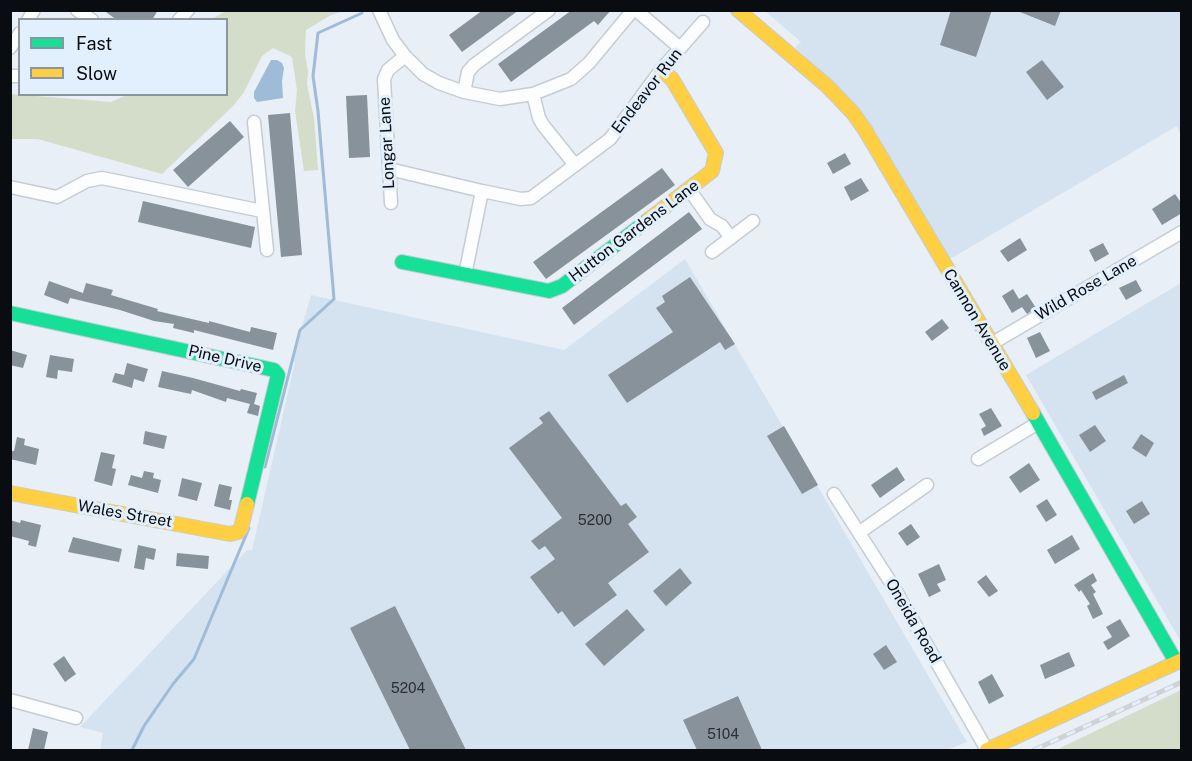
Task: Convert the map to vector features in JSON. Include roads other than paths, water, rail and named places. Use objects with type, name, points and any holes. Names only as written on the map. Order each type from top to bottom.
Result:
[{"type":"street","points":[[379,10],[393,40],[423,74],[439,83],[464,92],[500,99],[533,94],[571,79],[589,63],[634,10],[680,48]]},
{"type":"street","points":[[464,92],[468,72],[474,65],[549,10]]},
{"type":"street","name":"Cannon Avenue","points":[[738,10],[827,86],[853,113],[1179,661]]},
{"type":"street","name":"Endeavor Run","points":[[389,169],[521,199],[531,198],[610,139],[661,70],[702,22]]},
{"type":"street","name":"Longar Lane","points":[[391,203],[384,79],[388,70],[405,56]]},
{"type":"street","name":"Hutton Gardens Lane","points":[[402,261],[549,291],[555,290],[712,171],[716,153],[672,79],[661,70]]},
{"type":"street","points":[[533,94],[543,125],[575,165]]},
{"type":"street","points":[[254,122],[267,250]]},
{"type":"street","points":[[10,187],[57,196],[102,177],[262,212]]},
{"type":"street","points":[[689,189],[710,219],[722,226],[731,238]]},
{"type":"street","points":[[465,275],[482,191]]},
{"type":"street","points":[[712,252],[753,221]]},
{"type":"street","name":"Wild Rose Lane","points":[[991,344],[1182,232]]},
{"type":"street","name":"Pine Drive","points":[[10,313],[204,354],[277,372],[260,454],[241,528],[238,532]]},
{"type":"street","points":[[978,459],[1038,423]]},
{"type":"street","points":[[860,532],[927,485]]},
{"type":"street","name":"Wales Street","points":[[10,493],[230,534],[238,532]]},
{"type":"street","name":"Oneida Road","points":[[834,494],[893,586],[987,750]]},
{"type":"street","points":[[987,750],[1010,746],[1179,661]]},
{"type":"street","points":[[10,700],[76,718]]},
{"type":"water","points":[[271,60],[282,63],[284,68],[283,98],[257,102],[254,92]]},
{"type":"waterway","points":[[265,467],[300,330],[334,299],[313,76],[318,33],[362,13]]},
{"type":"waterway","points":[[132,750],[144,726],[173,684],[194,659],[249,528]]},
{"type":"railway","points":[[1034,750],[1182,682]]}]
